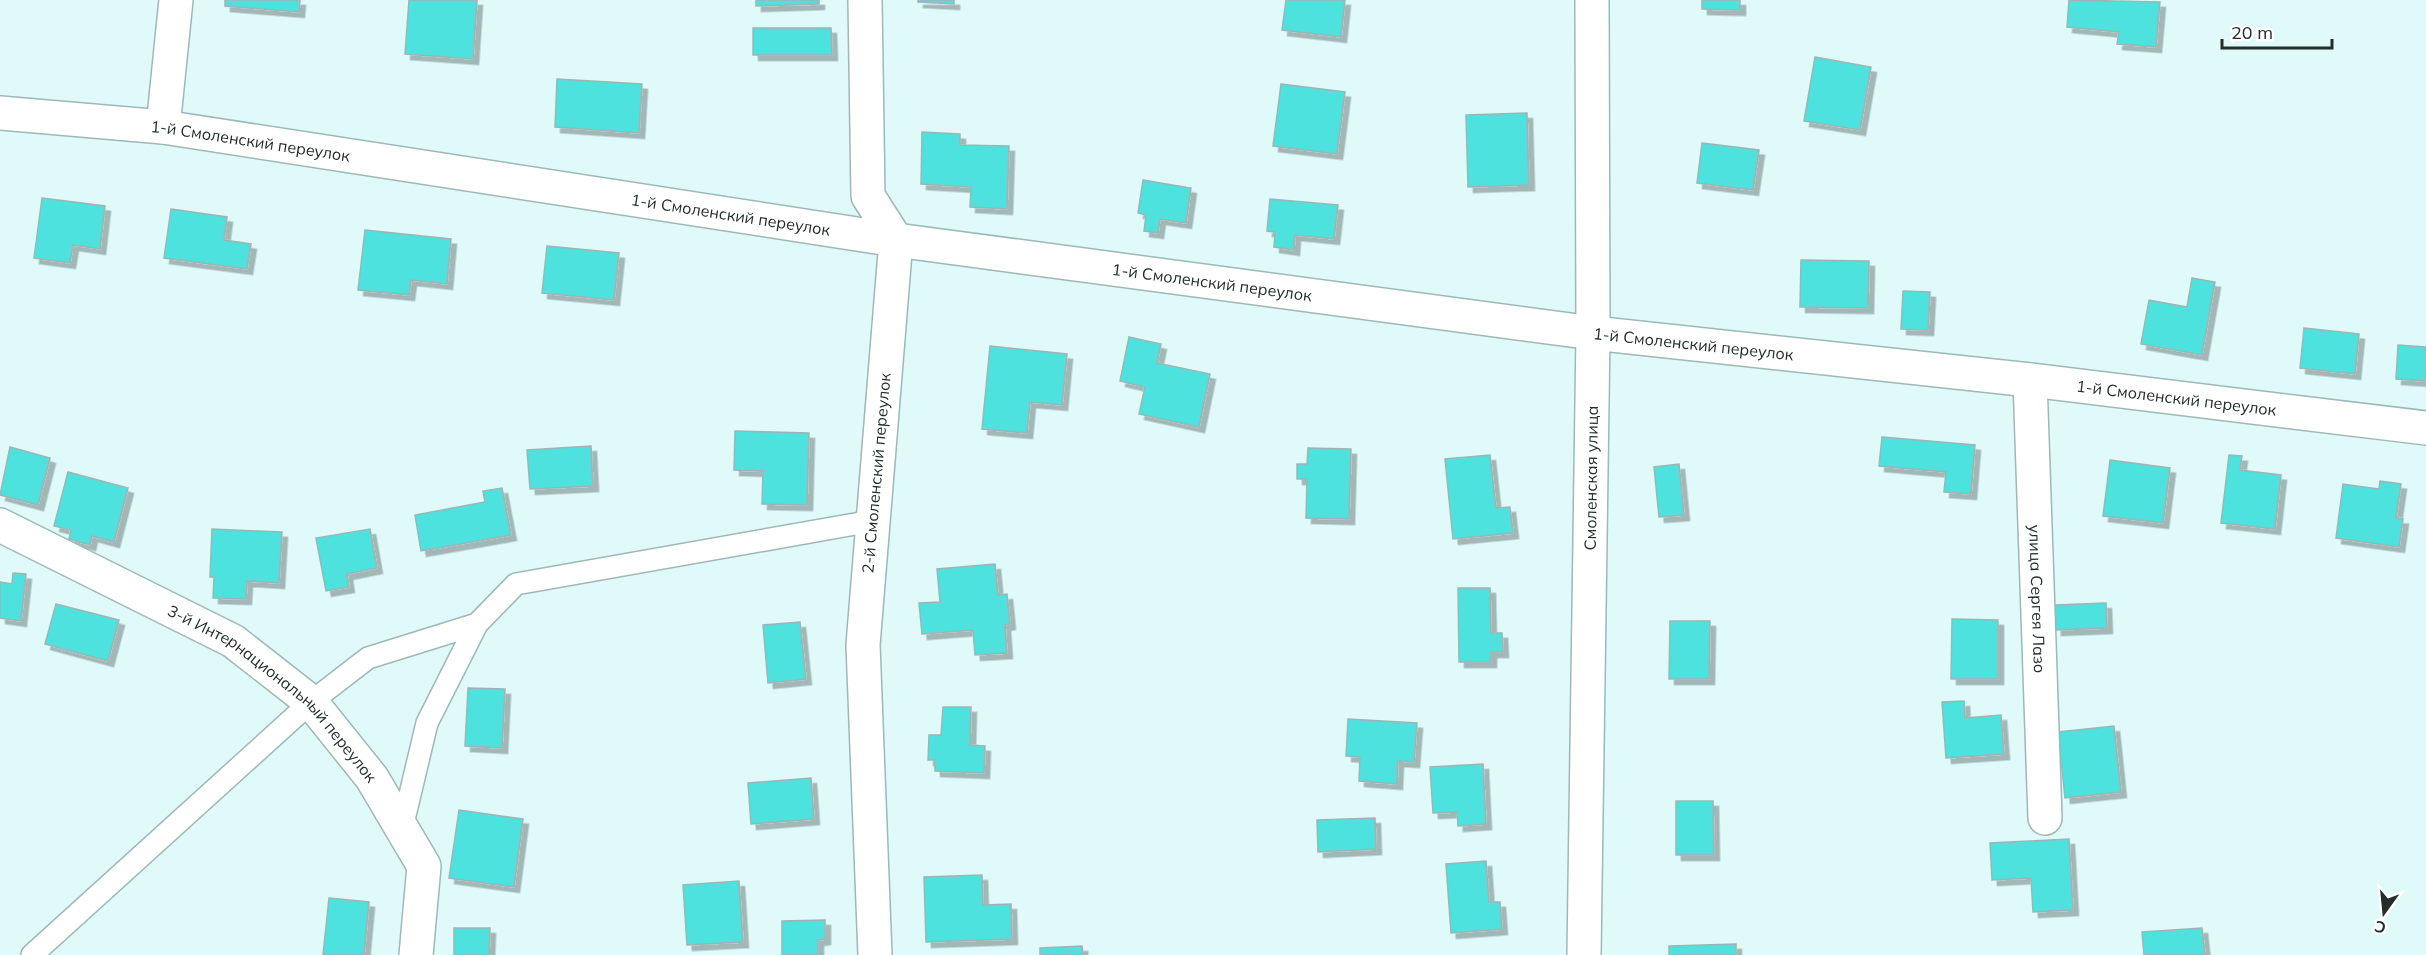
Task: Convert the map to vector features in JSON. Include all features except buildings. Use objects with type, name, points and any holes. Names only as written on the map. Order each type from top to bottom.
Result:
[{"type":"street","points":[[163,127],[176,0]]},
{"type":"street","points":[[865,0],[868,196],[896,240]]},
{"type":"street","name":"Смоленская улица","points":[[1584,955],[1593,333],[1592,0]]},
{"type":"street","name":"1-й Смоленский переулок","points":[[0,113],[163,127],[896,240],[1593,333],[2030,380],[2426,428]]},
{"type":"street","name":"2-й Смоленский переулок","points":[[874,955],[863,645],[896,240]]},
{"type":"street","name":"улица Сергея Лазо","points":[[2030,380],[2045,818]]},
{"type":"street","name":"3-й Интернациональный переулок","points":[[0,525],[233,641],[310,702],[372,778],[424,866],[416,955]]},
{"type":"lane","points":[[402,828],[427,723],[477,624],[516,584],[873,521]]},
{"type":"lane","points":[[32,955],[310,702],[368,658],[477,624]]}]
